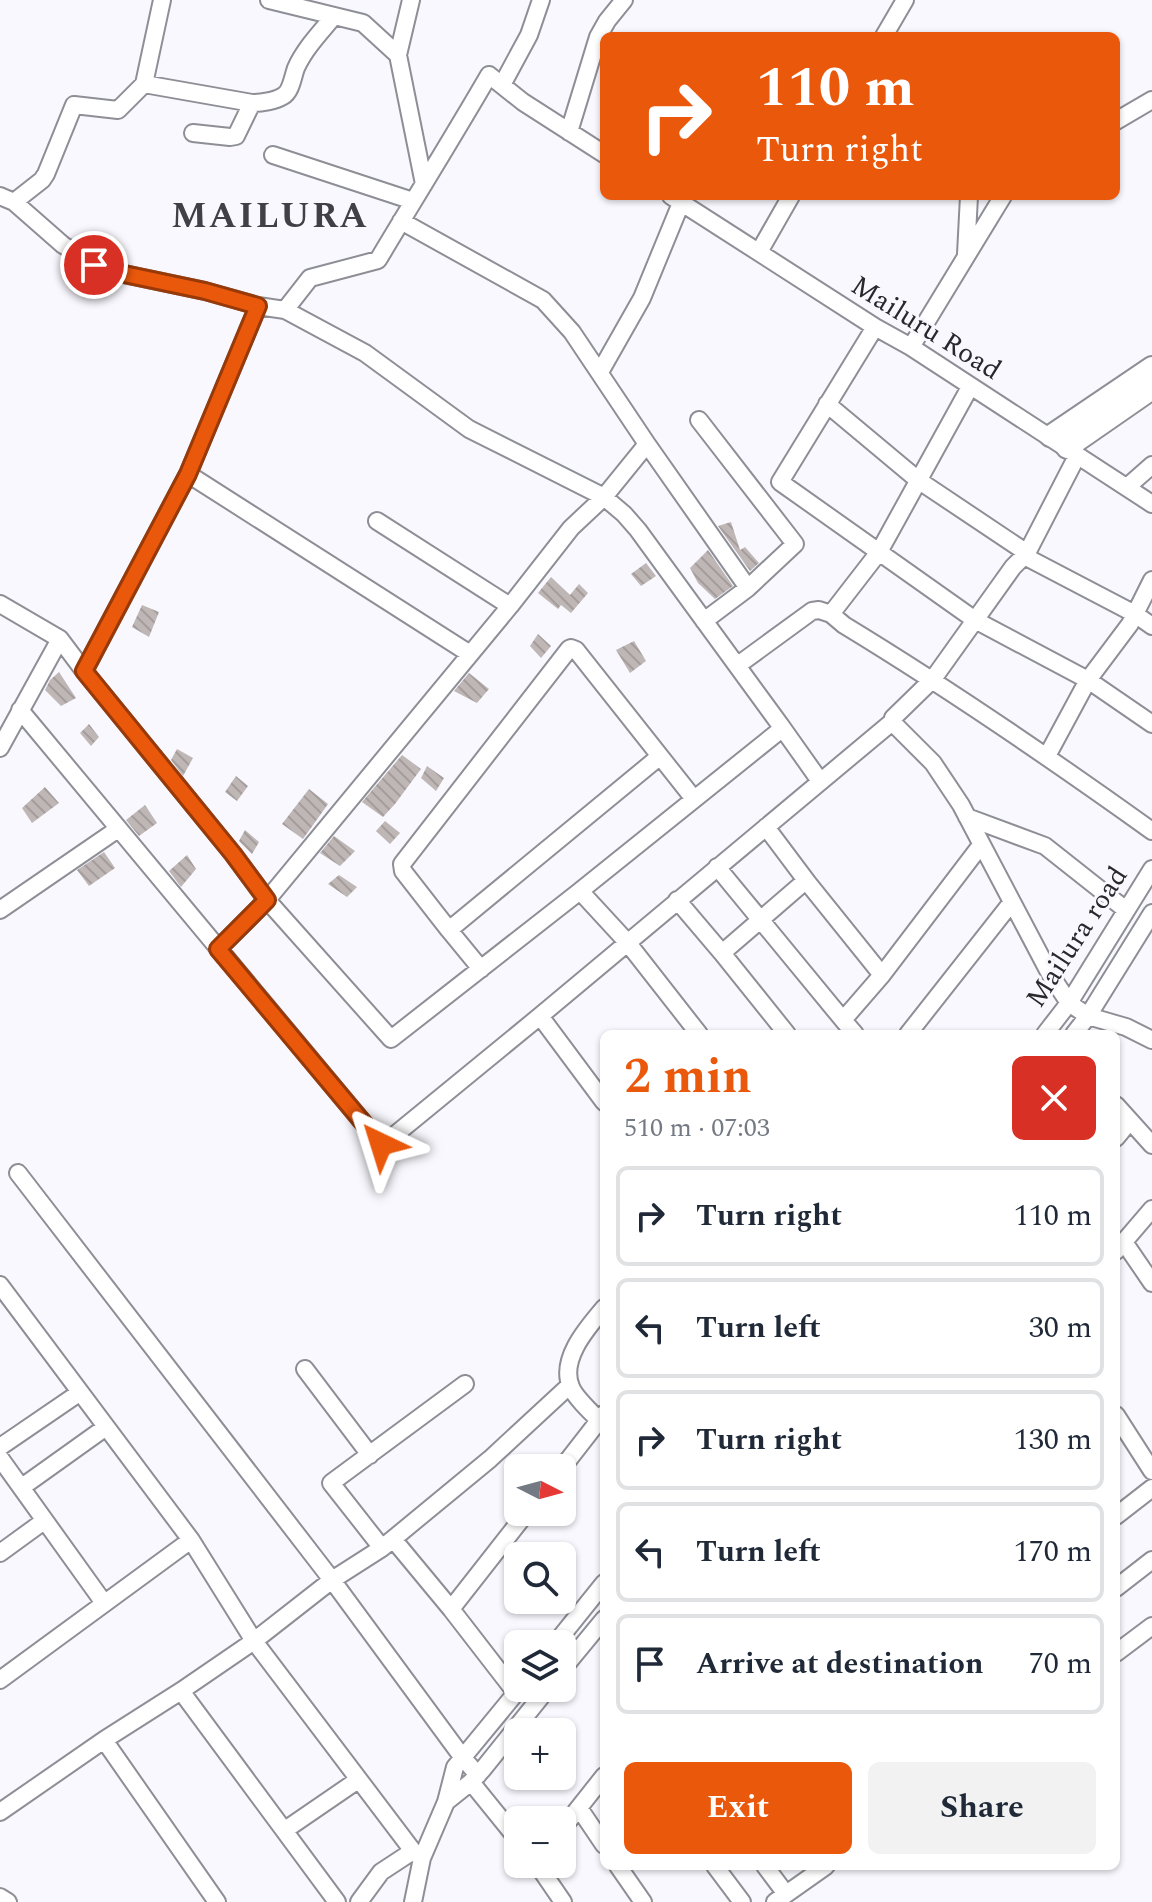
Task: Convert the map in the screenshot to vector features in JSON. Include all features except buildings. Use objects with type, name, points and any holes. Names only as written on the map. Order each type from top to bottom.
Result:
[{"type":"main road","points":[[1065,447],[1152,367]]},
{"type":"main road","points":[[1065,447],[1152,389]]},
{"type":"street","points":[[162,0],[144,84],[118,110],[74,105],[42,180],[7,199],[63,245],[105,270],[285,310],[365,353],[469,429],[604,497],[638,530],[820,781]]},
{"type":"street","points":[[269,0],[363,23],[398,55]]},
{"type":"street","points":[[411,0],[398,55],[424,184]]},
{"type":"street","points":[[502,85],[529,35],[541,0]]},
{"type":"street","points":[[601,32],[624,0]]},
{"type":"street","points":[[886,32],[905,0]]},
{"type":"street","points":[[144,84],[252,103],[286,94],[304,53],[334,16]]},
{"type":"street","points":[[569,132],[600,33]]},
{"type":"street","points":[[285,310],[310,278],[378,260],[489,75],[523,102],[600,151]]},
{"type":"street","points":[[1120,119],[1152,100]]},
{"type":"street","points":[[193,133],[236,136],[252,103]]},
{"type":"street","points":[[273,155],[413,201]]},
{"type":"street","points":[[600,372],[642,298],[676,200]]},
{"type":"street","name":"Mailuru Road","points":[[678,200],[1152,504]]},
{"type":"street","points":[[759,252],[789,200]]},
{"type":"street","points":[[966,258],[969,200]]},
{"type":"street","points":[[911,347],[1001,200]]},
{"type":"street","points":[[401,221],[543,300],[572,332],[748,588]]},
{"type":"street","points":[[84,671],[188,474],[258,306]]},
{"type":"street","points":[[875,327],[780,482],[975,620],[1088,680],[1152,724]]},
{"type":"street","points":[[831,614],[879,552],[970,387]]},
{"type":"street","points":[[827,404],[918,480],[1027,553],[1026,557],[1152,626]]},
{"type":"street","points":[[699,420],[795,544],[748,588],[704,621]]},
{"type":"street","points":[[218,949],[267,900],[571,528],[604,497],[647,444]]},
{"type":"street","points":[[20,710],[381,1144],[385,1143],[892,722],[933,679],[1013,567],[1027,553],[1065,447]]},
{"type":"street","points":[[1127,487],[1152,465]]},
{"type":"street","points":[[188,474],[470,654]]},
{"type":"street","points":[[377,521],[510,606]]},
{"type":"street","points":[[1047,756],[1088,680],[1130,624],[1152,580]]},
{"type":"street","points":[[0,604],[60,639],[267,900],[391,1039],[580,891],[778,732],[781,726]]},
{"type":"street","points":[[738,665],[812,611],[831,614],[1150,824]]},
{"type":"street","points":[[0,748],[60,639]]},
{"type":"street","points":[[481,969],[403,871],[402,864],[569,649],[576,650],[694,799]]},
{"type":"street","points":[[892,722],[933,763],[967,817],[1050,974],[1069,1003],[1088,1016],[1126,1027],[1152,1040]]},
{"type":"street","points":[[449,930],[659,757]]},
{"type":"street","points":[[967,817],[1045,846],[1126,910]]},
{"type":"street","points":[[766,827],[882,975]]},
{"type":"street","points":[[0,910],[118,829]]},
{"type":"street","points":[[843,1020],[882,975],[981,845]]},
{"type":"street","points":[[717,867],[852,1030]]},
{"type":"street","name":"Mailura road","points":[[1048,1030],[1069,1003],[1152,869]]},
{"type":"street","points":[[722,953],[803,883],[808,883]]},
{"type":"street","points":[[580,891],[627,942],[696,1030]]},
{"type":"street","points":[[677,900],[784,1030]]},
{"type":"street","points":[[911,1030],[1012,902]]},
{"type":"street","name":"Mailura road","points":[[1077,1030],[1147,932],[1152,913]]},
{"type":"street","points":[[540,1016],[600,1097]]},
{"type":"street","points":[[1120,1110],[1152,1145]]},
{"type":"street","points":[[1120,1133],[1130,1121]]},
{"type":"street","points":[[18,1173],[332,1580],[463,1758],[504,1820]]},
{"type":"street","points":[[1152,1209],[1120,1247],[1152,1283]]},
{"type":"street","points":[[0,1285],[191,1540],[254,1641],[417,1854]]},
{"type":"street","points":[[600,1313],[577,1344],[570,1364],[570,1385],[600,1418]]},
{"type":"street","points":[[305,1369],[370,1455]]},
{"type":"street","points":[[465,1384],[331,1483],[451,1609],[504,1673]]},
{"type":"street","points":[[0,1812],[254,1641],[332,1580],[388,1543],[490,1459],[570,1385]]},
{"type":"street","points":[[0,1447],[79,1393]]},
{"type":"street","points":[[1120,1421],[1152,1471]]},
{"type":"street","points":[[574,1454],[600,1422]]},
{"type":"street","points":[[22,1487],[106,1427]]},
{"type":"street","points":[[0,1458],[104,1603]]},
{"type":"street","points":[[1120,1513],[1152,1488]]},
{"type":"street","points":[[0,1553],[44,1521]]},
{"type":"street","points":[[451,1609],[516,1526]]},
{"type":"street","points":[[0,1680],[191,1540]]},
{"type":"street","points":[[1120,1585],[1152,1560]]},
{"type":"street","points":[[566,1630],[600,1588]]},
{"type":"street","points":[[576,1653],[600,1624]]},
{"type":"street","points":[[1120,1650],[1152,1626]]},
{"type":"street","points":[[181,1691],[337,1902]]},
{"type":"street","points":[[413,1902],[417,1854],[446,1802],[455,1767],[508,1702]]},
{"type":"street","points":[[446,1802],[475,1779],[537,1702]]},
{"type":"street","points":[[104,1740],[217,1902]]},
{"type":"street","points":[[285,1830],[358,1780]]},
{"type":"street","points":[[576,1812],[600,1781]]},
{"type":"street","points":[[579,1808],[600,1839]]},
{"type":"street","points":[[359,1902],[381,1872],[417,1854]]},
{"type":"street","points":[[621,1870],[643,1902]]},
{"type":"street","points":[[718,1870],[742,1902]]},
{"type":"street","points":[[767,1870],[781,1898],[820,1870]]},
{"type":"street","points":[[547,1878],[563,1902]]},
{"type":"street","points":[[0,1897],[8,1902]]},
{"type":"district","name":"MAILURA","points":[[270,216]]},
{"type":"route","points":[[94,265],[258,306],[188,474],[84,671],[267,900],[218,949],[381,1144]]}]
